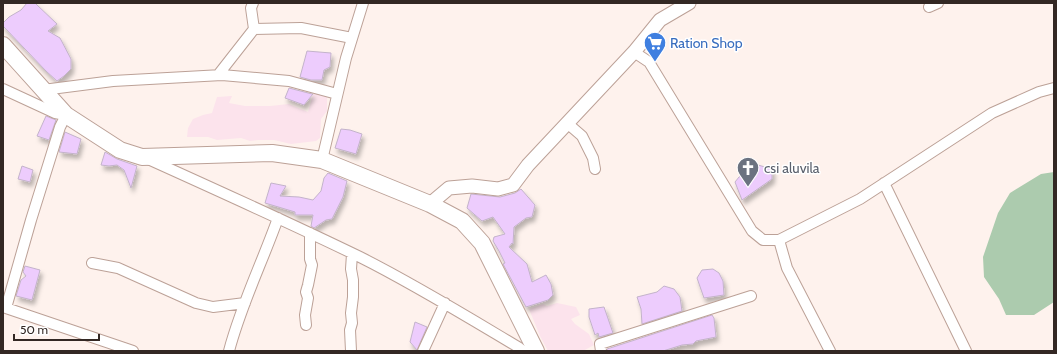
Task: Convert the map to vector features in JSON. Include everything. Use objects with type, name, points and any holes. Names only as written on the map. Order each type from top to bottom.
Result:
[{"type":"main road","points":[[3,45],[66,115],[120,150],[142,157],[272,153],[322,160],[430,204],[462,221],[482,243],[536,351]]},
{"type":"street","points":[[218,75],[254,29],[251,8],[253,3]]},
{"type":"street","points":[[322,160],[337,94],[363,3]]},
{"type":"street","points":[[430,204],[449,188],[472,186],[498,189],[513,185],[528,165],[634,52],[660,20],[689,3]]},
{"type":"street","points":[[254,29],[302,28],[352,38]]},
{"type":"street","points":[[634,52],[649,62],[752,231],[763,240],[779,240],[860,199],[992,113],[1039,92],[1054,88]]},
{"type":"street","points":[[43,90],[113,81],[218,75],[289,81],[337,94]]},
{"type":"street","points":[[3,89],[55,113],[66,115],[60,127],[4,308],[133,351]]},
{"type":"street","points":[[566,123],[582,136],[593,158],[595,170]]},
{"type":"street","points":[[142,157],[278,218],[352,254],[445,304],[523,351]]},
{"type":"street","points":[[884,183],[966,351]]},
{"type":"street","points":[[229,351],[236,324],[266,252],[278,218]]},
{"type":"street","points":[[306,325],[305,315],[308,298],[306,292],[312,265],[310,259],[310,233]]},
{"type":"street","points":[[779,240],[787,268],[830,351]]},
{"type":"street","points":[[351,351],[350,330],[352,323],[351,313],[353,297],[353,280],[351,269],[352,254]]},
{"type":"street","points":[[92,263],[118,268],[196,302],[213,307],[245,303]]},
{"type":"street","points":[[601,351],[600,344],[751,296]]},
{"type":"street","points":[[423,351],[445,304]]},
{"type":"shaded area","points":[[318,90],[327,94],[327,111],[321,119],[320,138],[316,141],[291,144],[274,140],[250,141],[241,138],[217,140],[208,137],[187,137],[188,128],[193,119],[212,113],[217,97],[232,96],[229,103],[245,106],[289,104],[308,112],[313,94]]},
{"type":"shaded area","points":[[557,303],[576,307],[580,315],[571,319],[575,324],[589,334],[594,345],[583,351],[548,351],[529,309],[543,304],[547,306]]},
{"type":"green space","points":[[1054,172],[1054,302],[1034,315],[1006,315],[999,299],[984,277],[983,257],[998,213],[1010,193],[1041,174]]},
{"type":"building","points":[[27,3],[35,3],[57,24],[48,31],[60,38],[71,59],[71,69],[57,81],[3,26],[3,23],[9,17],[21,10]]},
{"type":"building","points":[[307,51],[331,53],[330,67],[324,70],[322,80],[311,80],[300,77]]},
{"type":"building","points":[[289,88],[313,94],[304,105],[285,98]]},
{"type":"building","points":[[46,116],[56,120],[49,140],[37,136]]},
{"type":"building","points":[[341,129],[362,134],[356,154],[335,148]]},
{"type":"building","points":[[65,132],[81,139],[77,154],[59,152]]},
{"type":"building","points":[[105,152],[117,159],[137,166],[131,188],[124,170],[117,165],[101,165]]},
{"type":"building","name":"csi aluvila","points":[[758,165],[772,169],[772,179],[742,200],[735,182],[739,177]]},
{"type":"building","points":[[22,166],[33,170],[30,182],[18,179]]},
{"type":"building","points":[[328,173],[347,181],[343,197],[332,219],[326,220],[314,228],[311,226],[313,215],[295,215],[295,212],[265,203],[271,183],[286,186],[280,196],[299,197],[313,200],[321,191],[324,178]]},
{"type":"building","points":[[521,189],[535,205],[532,217],[526,218],[514,227],[513,244],[512,243],[509,247],[527,264],[532,282],[546,275],[551,284],[553,295],[548,300],[526,307],[503,264],[505,263],[493,241],[494,237],[505,234],[493,217],[482,221],[467,208],[471,194],[500,197],[515,193]]},
{"type":"building","points":[[25,266],[40,270],[32,300],[16,296],[21,280],[26,276],[23,272]]},
{"type":"building","points":[[713,269],[719,273],[723,281],[724,295],[704,298],[697,278],[702,270]]},
{"type":"building","points":[[664,286],[674,289],[680,297],[682,311],[642,324],[641,309],[637,297],[657,292]]},
{"type":"building","points":[[604,307],[613,333],[599,337],[598,333],[595,335],[589,317],[589,309]]},
{"type":"building","points":[[712,315],[714,318],[716,337],[696,341],[693,344],[682,345],[663,351],[607,351],[607,349]]},
{"type":"building","points":[[415,322],[427,327],[417,350],[410,342]]},
{"type":"place","name":"Ration Shop","points":[[655,62]]},
{"type":"place","name":"csi aluvila","points":[[748,188]]}]
